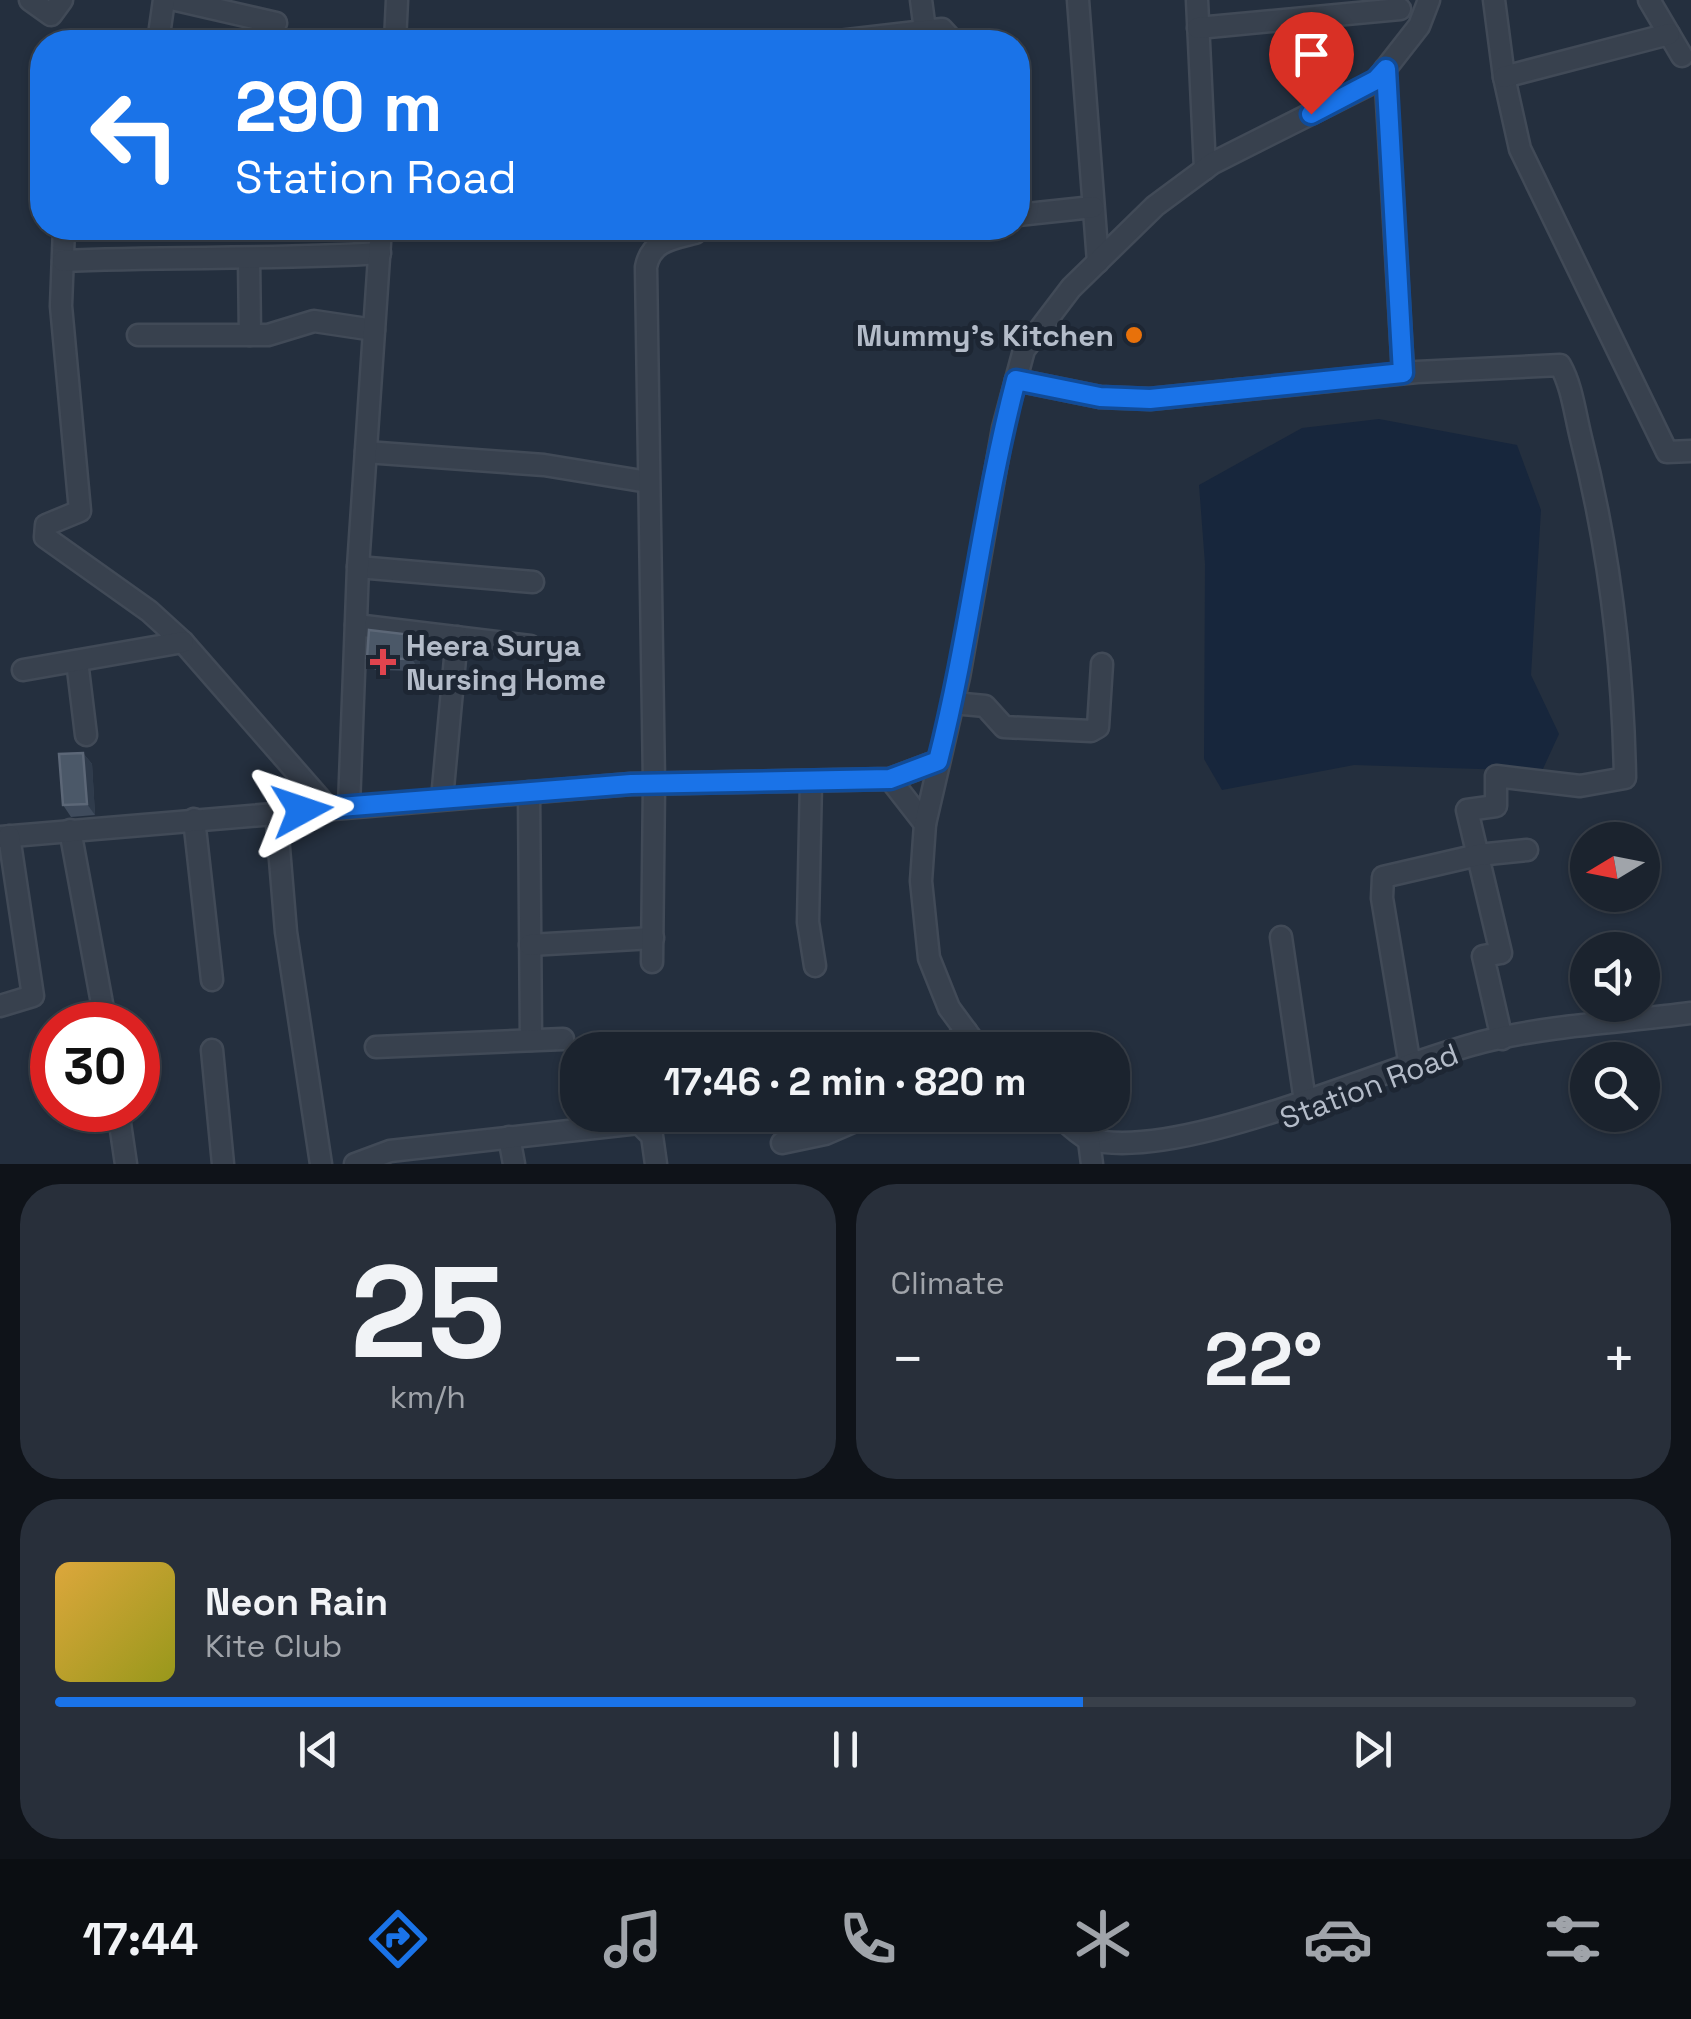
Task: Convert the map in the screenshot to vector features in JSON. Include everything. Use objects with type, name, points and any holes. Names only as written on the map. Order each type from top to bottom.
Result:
[{"type":"street","points":[[30,0],[52,15],[62,0]]},
{"type":"street","points":[[160,30],[164,0]]},
{"type":"street","points":[[176,0],[276,23]]},
{"type":"street","points":[[395,30],[398,0]]},
{"type":"street","points":[[921,0],[925,30],[944,30]]},
{"type":"street","points":[[1078,0],[1098,262]]},
{"type":"street","points":[[1196,0],[1204,169]]},
{"type":"street","points":[[966,1031],[950,1008],[928,958],[921,881],[924,824],[953,703],[1024,350],[1072,288],[1155,206],[1204,169],[1376,80],[1419,26],[1429,0]]},
{"type":"street","points":[[1494,0],[1504,77],[1520,150],[1667,452],[1691,451]]},
{"type":"street","points":[[1649,0],[1682,56]]},
{"type":"street","points":[[1198,28],[1289,10],[1400,9]]},
{"type":"street","points":[[1504,77],[1669,34]]},
{"type":"street","points":[[1386,69],[1403,373]]},
{"type":"street","points":[[1030,214],[1093,206]]},
{"type":"street","points":[[63,240],[63,345],[80,511],[78,516],[46,525],[43,533],[57,549],[148,611],[183,642],[338,807]]},
{"type":"street","points":[[338,807],[356,624],[381,240]]},
{"type":"street","points":[[652,962],[649,253],[658,244],[671,240]]},
{"type":"street","points":[[62,261],[380,253]]},
{"type":"street","points":[[250,259],[250,335]]},
{"type":"street","points":[[138,335],[280,334],[314,320],[374,330]]},
{"type":"street","points":[[1016,380],[1100,397],[1150,399],[1403,373],[1560,365],[1586,455],[1604,556],[1619,668],[1625,778],[1580,786],[1496,776],[1496,806],[1467,810],[1501,953],[1483,956],[1502,1039]]},
{"type":"street","points":[[366,452],[544,465],[648,482]]},
{"type":"street","points":[[358,567],[533,582]]},
{"type":"street","points":[[356,624],[530,646]]},
{"type":"street","points":[[442,799],[457,637]]},
{"type":"street","points":[[23,670],[183,642]]},
{"type":"street","points":[[77,661],[86,734]]},
{"type":"street","points":[[953,703],[985,706],[1004,727],[1091,730],[1098,727],[1100,717],[1102,664]]},
{"type":"street","points":[[0,1006],[34,996],[4,837],[529,792],[654,784],[890,779],[938,761]]},
{"type":"street","points":[[890,779],[924,824]]},
{"type":"street","points":[[811,780],[808,922],[816,966]]},
{"type":"street","points":[[529,792],[531,1040]]},
{"type":"street","points":[[276,812],[286,932],[320,1164]]},
{"type":"street","points":[[194,819],[212,980]]},
{"type":"street","points":[[70,830],[102,1002]]},
{"type":"street","points":[[1410,1066],[1381,882],[1390,874],[1478,855],[1526,850]]},
{"type":"street","points":[[1281,937],[1306,1108]]},
{"type":"street","points":[[530,946],[652,938]]},
{"type":"street","name":"Station Road","points":[[1090,1141],[1154,1158],[1208,1147],[1410,1066],[1502,1039],[1691,1013]]},
{"type":"street","points":[[376,1047],[560,1038]]},
{"type":"street","points":[[212,1050],[223,1164]]},
{"type":"street","points":[[356,1164],[385,1152],[639,1123],[652,1136],[656,1164]]},
{"type":"street","points":[[121,1132],[126,1164]]},
{"type":"street","points":[[782,1143],[830,1132]]},
{"type":"street","points":[[1079,1132],[1090,1141],[1092,1164]]},
{"type":"street","points":[[509,1137],[514,1164]]},
{"type":"water","points":[[1379,419],[1517,445],[1541,510],[1531,675],[1559,734],[1542,771],[1354,765],[1222,790],[1204,759],[1205,564],[1199,485],[1302,428]]},
{"type":"building","points":[[369,630],[412,635],[412,659],[367,658]]},
{"type":"building","points":[[83,753],[87,804],[63,805],[59,754]]},
{"type":"place","name":"Mummy's Kitchen","points":[[1134,335]]},
{"type":"place","name":"Heera Surya Nursing Home","points":[[383,662]]},
{"type":"route","points":[[302,810],[631,784],[890,779],[938,761],[959,677],[1003,428],[1016,380],[1100,397],[1150,399],[1403,373],[1386,69],[1376,80],[1311,114]]}]
